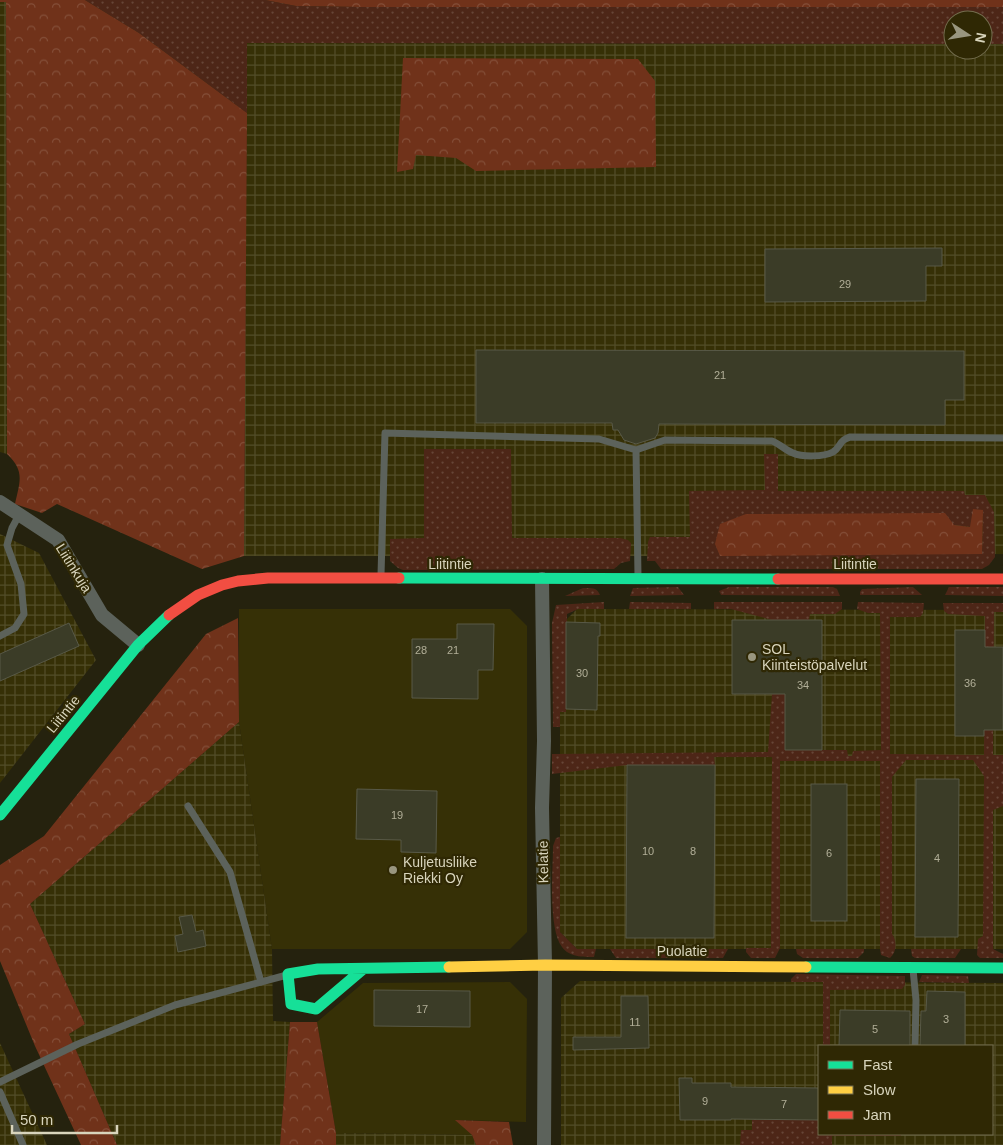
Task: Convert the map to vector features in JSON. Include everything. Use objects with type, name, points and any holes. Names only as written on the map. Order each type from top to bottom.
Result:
[{"type":"street","name":"Liitinkuja","points":[[0,502],[58,540],[102,615],[138,645]]},
{"type":"street","name":"Liitintie","points":[[0,814],[138,645],[156,626],[185,602],[223,584],[268,578],[1003,579]]},
{"type":"street","name":"Kelatie","points":[[542,579],[544,741],[542,808],[545,965],[544,1145]]},
{"type":"street","name":"Puolatie","points":[[288,974],[318,969],[362,970],[545,965],[1003,968]]},
{"type":"street","points":[[288,974],[290,1004],[316,1009],[362,970]]},
{"type":"lane","points":[[381,579],[385,433],[599,439],[636,450],[666,440],[772,441],[794,454],[827,455],[835,451],[842,440],[850,437],[1003,438]]},
{"type":"lane","points":[[636,450],[638,579]]},
{"type":"lane","points":[[0,636],[15,628],[24,614],[21,584],[7,544],[12,528],[19,516]]},
{"type":"lane","points":[[188,806],[230,872],[261,982]]},
{"type":"lane","points":[[913,968],[916,1000],[916,1045]]},
{"type":"lane","points":[[0,1082],[78,1044],[175,1005],[288,974]]},
{"type":"lane","points":[[0,1092],[24,1145]]},
{"type":"shaded area","points":[[85,0],[265,0],[296,6],[362,7],[1003,7],[1003,44],[993,44],[993,10],[943,10],[943,44],[247,43],[247,113],[139,33]]},
{"type":"shaded area","points":[[6,1],[7,454],[0,452],[0,2]]},
{"type":"shaded area","points":[[247,43],[943,44],[943,60],[993,60],[993,44],[1003,44],[1003,554],[244,556]]},
{"type":"shaded area","points":[[424,449],[511,449],[512,538],[620,538],[631,543],[630,561],[621,563],[614,569],[403,570],[398,568],[390,561],[390,539],[424,538]]},
{"type":"shaded area","points":[[764,454],[778,454],[778,491],[964,491],[965,495],[985,495],[994,512],[995,557],[989,565],[982,569],[661,569],[655,561],[647,561],[650,537],[690,537],[689,491],[765,490]],"holes":[[[983,510],[982,554],[954,525],[970,527]]]},
{"type":"shaded area","points":[[0,534],[39,553],[96,660],[0,783]]},
{"type":"shaded area","points":[[678,587],[684,595],[630,596],[633,588]]},
{"type":"shaded area","points":[[729,587],[833,587],[837,589],[840,596],[721,595],[719,591]]},
{"type":"shaded area","points":[[913,587],[922,595],[860,595],[862,589]]},
{"type":"shaded area","points":[[949,587],[1003,587],[1003,596],[945,595]]},
{"type":"shaded area","points":[[583,588],[595,589],[600,595],[565,596]]},
{"type":"shaded area","points":[[604,602],[604,609],[578,609],[567,614],[566,712],[560,712],[560,727],[553,727],[552,623],[556,605]]},
{"type":"shaded area","points":[[630,602],[691,603],[691,609],[629,609]]},
{"type":"shaded area","points":[[714,602],[842,602],[842,609],[835,614],[810,614],[809,620],[785,621],[785,750],[847,750],[848,756],[852,756],[853,751],[881,750],[880,613],[868,613],[857,609],[858,602],[924,603],[923,613],[920,617],[890,617],[890,754],[984,755],[985,616],[948,614],[944,611],[943,603],[1003,603],[1003,612],[994,612],[993,755],[1003,755],[1003,806],[993,810],[993,949],[1003,954],[1003,958],[980,958],[977,955],[978,939],[983,936],[984,776],[973,760],[906,760],[892,777],[892,934],[896,946],[890,958],[881,955],[880,949],[880,761],[780,761],[780,948],[775,958],[751,958],[746,952],[746,948],[771,948],[772,757],[714,757],[715,765],[627,765],[552,774],[552,754],[768,752],[772,694],[772,620],[731,609],[714,609]]},
{"type":"shaded area","points":[[239,609],[510,609],[527,626],[527,932],[510,949],[272,949],[239,722]],"holes":[[[494,625],[493,670],[478,670],[477,698],[412,698],[413,639],[457,639]]]},
{"type":"shaded area","points":[[577,609],[1003,610],[1003,949],[577,949],[560,932],[560,626]]},
{"type":"shaded area","points":[[239,722],[272,949],[273,1021],[290,1022],[280,1145],[117,1145],[69,1034],[85,1024],[30,904]]},
{"type":"shaded area","points":[[560,837],[560,932],[577,949],[596,949],[594,957],[576,956],[568,953],[562,947],[558,938],[553,913],[552,869],[553,846],[556,838]]},
{"type":"shaded area","points":[[610,949],[728,949],[723,958],[616,958]]},
{"type":"shaded area","points":[[796,949],[864,949],[864,952],[858,958],[803,958],[797,954]]},
{"type":"shaded area","points":[[911,949],[961,949],[955,958],[915,958],[912,956]]},
{"type":"shaded area","points":[[796,974],[905,976],[905,985],[902,989],[830,990],[830,1045],[823,1045],[823,982],[791,982],[791,979]]},
{"type":"shaded area","points":[[922,975],[968,976],[969,983],[919,982]]},
{"type":"shaded area","points":[[580,981],[1003,983],[1003,1145],[561,1145],[561,998]]},
{"type":"shaded area","points":[[510,982],[527,999],[526,1122],[456,1120],[472,1135],[336,1133],[317,1022],[363,983]]},
{"type":"shaded area","points":[[0,1043],[47,1145],[0,1145]]},
{"type":"shaded area","points":[[752,1120],[818,1120],[818,1135],[901,1136],[832,1136],[832,1145],[740,1145],[741,1130],[752,1130]]},
{"type":"shaded area","points":[[336,1133],[472,1135],[476,1145],[336,1145]]},
{"type":"green space","points":[[0,0],[85,0],[139,33],[247,113],[244,556],[202,569],[57,504],[42,513],[15,504],[20,477],[17,466],[7,454],[6,2],[0,2]]},
{"type":"green space","points":[[265,0],[1003,0],[1003,7],[362,7],[296,6]]},
{"type":"green space","points":[[403,58],[638,59],[655,81],[656,167],[476,171],[456,158],[416,155],[413,169],[397,172]]},
{"type":"green space","points":[[973,509],[983,510],[982,554],[720,556],[715,544],[720,524],[746,514],[945,513],[954,525],[970,527]]},
{"type":"green space","points":[[238,618],[239,722],[30,904],[85,1024],[69,1034],[117,1145],[81,1145],[35,1046],[0,961],[0,865],[44,836],[206,634]]},
{"type":"green space","points":[[290,1022],[317,1022],[336,1133],[336,1145],[280,1145]]},
{"type":"green space","points":[[455,1120],[509,1122],[513,1145],[476,1145],[472,1135]]},
{"type":"building","points":[[942,248],[942,266],[926,266],[926,301],[765,302],[765,249]]},
{"type":"building","points":[[476,350],[964,351],[964,400],[945,400],[945,425],[659,424],[658,433],[655,438],[636,444],[624,440],[618,430],[613,430],[612,423],[476,423]]},
{"type":"building","points":[[732,620],[822,620],[822,750],[785,750],[785,694],[732,694]]},
{"type":"building","points":[[566,622],[600,623],[600,636],[598,636],[597,710],[566,709]]},
{"type":"building","points":[[69,623],[79,646],[0,681],[0,654]]},
{"type":"building","points":[[457,624],[494,624],[493,670],[478,670],[478,699],[412,698],[412,639],[457,639]]},
{"type":"building","points":[[955,630],[985,630],[985,647],[1003,647],[1003,730],[984,730],[984,736],[955,736]]},
{"type":"building","points":[[627,765],[715,765],[714,938],[626,938]]},
{"type":"building","points":[[916,779],[959,779],[958,937],[915,937]]},
{"type":"building","points":[[811,784],[847,784],[847,921],[811,921]]},
{"type":"building","points":[[357,789],[437,791],[436,853],[401,852],[401,840],[356,839]]},
{"type":"building","points":[[192,915],[196,932],[203,930],[206,946],[178,952],[175,936],[183,934],[179,917]]},
{"type":"building","points":[[374,990],[470,991],[470,1027],[374,1026]]},
{"type":"building","points":[[927,991],[965,992],[965,1045],[920,1045],[921,1011],[926,1011]]},
{"type":"building","points":[[621,996],[648,996],[649,1048],[573,1050],[573,1037],[621,1037]]},
{"type":"building","points":[[840,1010],[910,1011],[910,1045],[839,1045]]},
{"type":"building","points":[[679,1078],[692,1078],[692,1083],[731,1083],[731,1087],[818,1088],[818,1120],[680,1120]]},
{"type":"traffic: fast","points":[[399,578],[778,579]]},
{"type":"traffic: fast","points":[[0,815],[138,645],[169,615]]},
{"type":"traffic: fast","points":[[362,970],[316,1009],[291,1004],[288,974],[318,969],[449,967]]},
{"type":"traffic: fast","points":[[806,967],[1003,968]]},
{"type":"traffic: slow","points":[[449,967],[545,965],[806,967]]},
{"type":"traffic: jam","points":[[169,615],[198,595],[222,585],[238,581],[268,578],[399,578]]},
{"type":"traffic: jam","points":[[778,579],[1003,579]]},
{"type":"place","name":"SOL Kiinteistöpalvelut","points":[[752,657]]},
{"type":"place","name":"Kuljetusliike Riekki Oy","points":[[393,870]]}]
